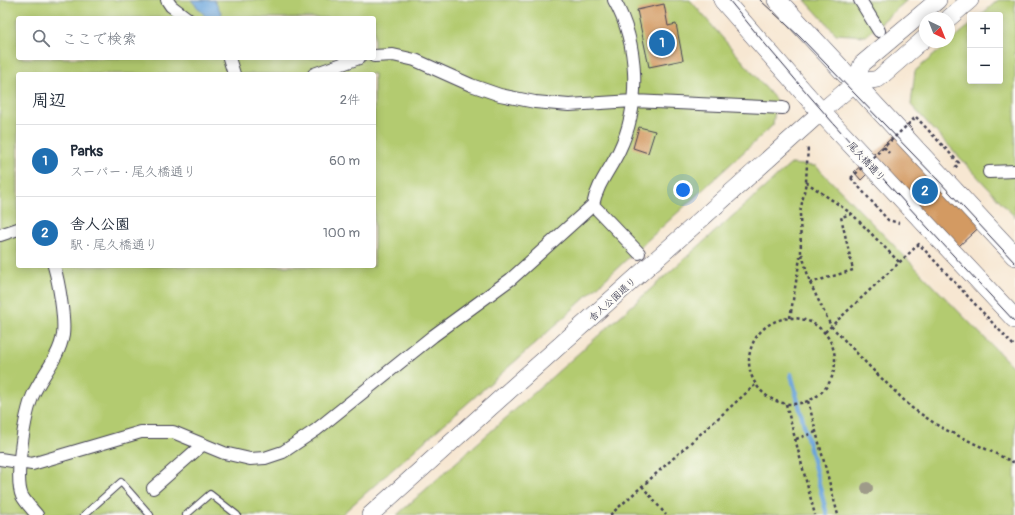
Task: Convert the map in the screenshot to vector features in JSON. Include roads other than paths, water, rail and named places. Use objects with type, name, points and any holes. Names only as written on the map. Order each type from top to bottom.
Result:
[{"type":"main road","name":"尾久橋通り","points":[[723,0],[821,112],[1015,319]]},
{"type":"main road","points":[[777,0],[1015,256]]},
{"type":"street","points":[[167,0],[171,6],[184,16]]},
{"type":"street","points":[[0,459],[32,464],[141,432],[173,432],[202,445],[250,459],[265,458],[283,452],[296,444],[433,336],[511,279],[593,206],[596,191],[620,150],[628,125],[633,101],[634,84],[631,52],[627,33],[614,0]]},
{"type":"street","points":[[860,0],[879,31]]},
{"type":"street","name":"舎人公園通り","points":[[370,515],[855,83],[862,64],[938,0]]},
{"type":"street","points":[[955,12],[970,0]]},
{"type":"street","points":[[855,83],[878,79],[919,43]]},
{"type":"street","points":[[376,56],[393,55],[415,60],[471,85],[500,95],[535,102],[568,105],[633,101],[783,108]]},
{"type":"street","points":[[230,60],[233,72]]},
{"type":"street","points":[[320,72],[353,60]]},
{"type":"street","points":[[989,172],[1015,171]]},
{"type":"street","points":[[593,206],[639,253]]},
{"type":"street","points":[[0,235],[16,230]]},
{"type":"street","points":[[37,515],[22,495],[19,482],[23,427],[33,395],[51,366],[63,335],[61,303],[54,268]]},
{"type":"street","points":[[153,488],[202,445]]},
{"type":"lane","points":[[84,515],[92,513],[121,482],[150,515]]},
{"type":"lane","points":[[186,515],[210,494],[237,515]]},
{"type":"water","points":[[191,0],[214,0],[222,14],[220,16],[205,16]]},
{"type":"waterway","points":[[791,374],[827,515]]},
{"type":"tram line","points":[[729,0],[833,123],[1015,322]]},
{"type":"tram line","points":[[760,0],[800,37],[938,180],[1015,263]]},
{"type":"place","name":"Parks","points":[[662,43]]},
{"type":"place","name":"舎人公園","points":[[925,191]]}]
